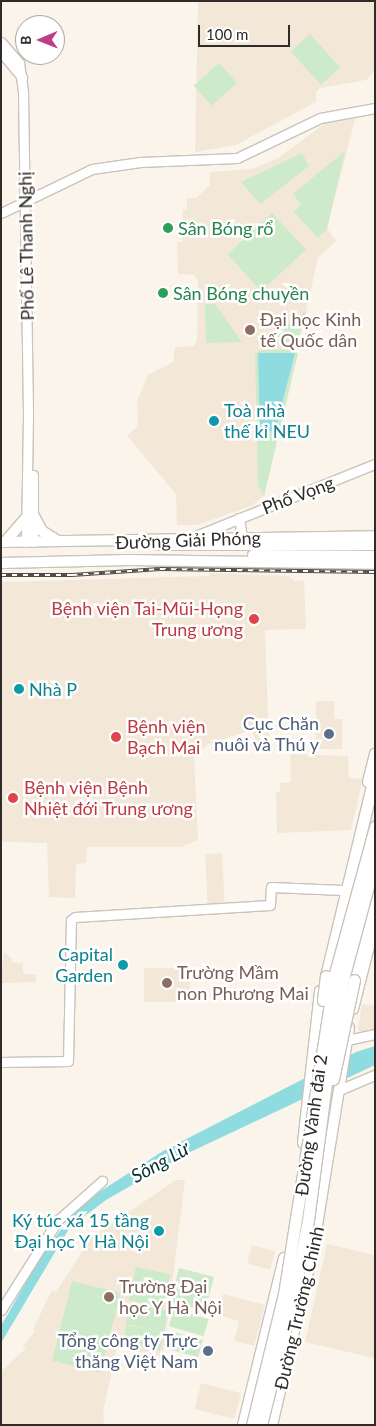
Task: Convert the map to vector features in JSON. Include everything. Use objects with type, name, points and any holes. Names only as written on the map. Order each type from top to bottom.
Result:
[{"type":"highway","points":[[314,1134],[311,1088],[326,976],[375,774]]},
{"type":"highway","name":"Đường Vành đai 2","points":[[261,1425],[293,1296],[334,977],[375,827]]},
{"type":"highway","name":"Đường Vành đai 2","points":[[252,1425],[284,1294],[343,979],[375,860]]},
{"type":"highway","points":[[314,1134],[375,898]]},
{"type":"main road","points":[[3,542],[29,516],[45,535],[61,543]]},
{"type":"main road","name":"Đường Giải Phóng","points":[[3,542],[133,542],[193,537],[375,536]]},
{"type":"main road","points":[[133,542],[374,564]]},
{"type":"main road","points":[[129,560],[159,555],[220,550],[375,545]]},
{"type":"main road","name":"Đường Giải Phóng","points":[[1,563],[129,560],[374,564]]},
{"type":"main road","name":"Đường Trường Chinh","points":[[244,1425],[275,1304],[293,1217],[309,1070],[321,982],[375,754]]},
{"type":"main road","name":"Đường Trường Chinh","points":[[318,1015],[375,790]]},
{"type":"main road","name":"Đường Trường Chinh","points":[[352,1014],[351,978],[375,878]]},
{"type":"main road","points":[[343,918],[363,923]]},
{"type":"main road","name":"Đường Trường Chinh","points":[[272,1425],[318,1227],[346,1044],[375,923]]},
{"type":"main road","points":[[293,1217],[318,1227]]},
{"type":"street","name":"Phố Lê Thanh Nghị","points":[[1,42],[19,63],[22,77],[26,200],[28,416],[32,428],[30,542]]},
{"type":"street","points":[[1,52],[22,77]]},
{"type":"street","points":[[1,213],[92,169],[110,165],[237,158],[320,118],[375,108]]},
{"type":"street","name":"Phố Vọng","points":[[193,537],[375,464]]},
{"type":"street","points":[[238,518],[242,537]]},
{"type":"street","points":[[1,1062],[68,1061],[71,920],[81,915],[270,905],[270,888],[343,890]]},
{"type":"street","points":[[346,1044],[375,1034]]},
{"type":"street","points":[[340,1084],[375,1075]]},
{"type":"street","points":[[1,1310],[38,1250],[65,1211],[102,1181]]},
{"type":"shaded area","points":[[198,1],[375,1],[375,71],[366,80],[320,88],[316,92],[316,102],[236,145],[195,152]]},
{"type":"shaded area","name":"Đại học Kinh tế Quốc dân","points":[[356,116],[327,228],[336,241],[318,258],[264,496],[251,506],[197,525],[177,525],[176,494],[127,436],[138,426],[137,401],[148,375],[173,362],[175,347],[194,346],[197,341],[198,281],[194,275],[178,274],[177,242],[182,242],[183,210],[187,210],[187,198],[196,198],[210,185],[210,172],[252,169],[278,158],[327,122]]},
{"type":"shaded area","name":"Bệnh viện Bạch Mai","points":[[209,573],[289,576],[294,581],[304,580],[306,629],[265,630],[269,745],[261,751],[251,730],[209,744],[194,755],[198,840],[181,847],[87,847],[86,863],[76,864],[75,898],[49,897],[47,843],[1,842],[1,582],[209,576]]},
{"type":"shaded area","name":"Cục Chăn nuôi và Thú y","points":[[316,701],[334,701],[334,719],[342,719],[342,749],[316,749]]},
{"type":"shaded area","points":[[290,754],[348,756],[349,778],[363,779],[351,830],[277,833],[276,792],[280,791],[280,783],[291,782]]},
{"type":"shaded area","points":[[222,853],[225,903],[208,904],[205,854]]},
{"type":"shaded area","points":[[4,952],[12,959],[12,962],[23,963],[23,973],[36,975],[36,982],[1,983]]},
{"type":"shaded area","name":"Trường Mầm non Phương Mai","points":[[144,968],[190,968],[190,998],[187,1002],[144,1002]]},
{"type":"shaded area","points":[[362,1004],[375,1006],[375,1029],[361,1033],[358,1029]]},
{"type":"shaded area","name":"Trường Đại học Y Hà Nội","points":[[176,1180],[185,1180],[163,1357],[117,1347],[103,1412],[104,1425],[1,1425],[1,1372],[26,1348],[23,1346],[35,1331],[33,1329],[52,1290],[56,1292],[92,1237]]},
{"type":"shaded area","points":[[327,1244],[375,1255],[374,1358],[305,1342]]},
{"type":"shaded area","points":[[252,1245],[275,1251],[270,1270],[247,1263]]},
{"type":"shaded area","points":[[223,1294],[265,1305],[254,1346],[234,1341],[239,1321],[218,1315]]},
{"type":"shaded area","points":[[201,1383],[241,1393],[234,1419],[194,1409]]},
{"type":"green space","points":[[310,34],[340,67],[321,85],[291,51]]},
{"type":"green space","points":[[219,63],[237,83],[212,106],[194,86]]},
{"type":"green space","points":[[345,151],[327,229],[318,238],[294,212],[301,204],[293,194]]},
{"type":"green space","points":[[302,153],[309,166],[260,204],[241,182]]},
{"type":"green space","points":[[272,213],[306,250],[261,291],[227,255]]},
{"type":"green space","points":[[205,304],[215,304],[242,342],[206,343]]},
{"type":"green space","points":[[307,310],[298,341],[264,344]]},
{"type":"green space","points":[[299,349],[264,496],[258,485],[255,354],[260,350]]},
{"type":"green space","points":[[136,1267],[170,1274],[163,1308],[129,1300]]},
{"type":"green space","points":[[179,1268],[214,1277],[205,1311],[171,1302]]},
{"type":"green space","points":[[72,1281],[121,1293],[101,1373],[52,1361]]},
{"type":"green space","points":[[130,1303],[168,1311],[160,1351],[123,1343],[126,1325],[162,1332],[126,1324]]},
{"type":"green space","points":[[174,1309],[209,1319],[204,1336],[169,1326]]},
{"type":"green space","points":[[170,1331],[203,1340],[198,1357],[165,1348]]},
{"type":"water","points":[[258,353],[295,353],[275,431],[260,432]]},
{"type":"water","name":"Sông Lừ","points":[[375,1046],[375,1065],[186,1154],[106,1200],[70,1227],[1,1343],[1,1326],[40,1258],[68,1220],[90,1198],[163,1151],[356,1052]]},
{"type":"railway","points":[[1,575],[72,575],[160,569],[375,572]]},
{"type":"place","name":"Sân Bóng rổ","points":[[168,228]]},
{"type":"place","name":"Sân Bóng chuyền","points":[[163,293]]},
{"type":"place","name":"Đại học Kinh tế Quốc dân","points":[[250,330]]},
{"type":"place","name":"Toà nhà thế kỉ NEU","points":[[214,421]]},
{"type":"place","name":"Bệnh viện Tai-Mũi-Họng Trung ương","points":[[254,619]]},
{"type":"place","name":"Nhà P","points":[[19,689]]},
{"type":"place","name":"Cục Chăn nuôi và Thú y","points":[[329,734]]},
{"type":"place","name":"Bệnh viện Bạch Mai","points":[[116,737]]},
{"type":"place","name":"Bệnh viện Bệnh Nhiệt đới Trung ương","points":[[13,798]]},
{"type":"place","name":"Capital Garden","points":[[123,965]]},
{"type":"place","name":"Trường Mầm non Phương Mai","points":[[167,983]]},
{"type":"place","name":"Ký túc xá 15 tầng Đại học Y Hà Nội","points":[[159,1231]]},
{"type":"place","name":"Trường Đại học Y Hà Nội","points":[[109,1297]]},
{"type":"place","name":"Tổng công ty Trực thăng Việt Nam","points":[[208,1351]]}]
